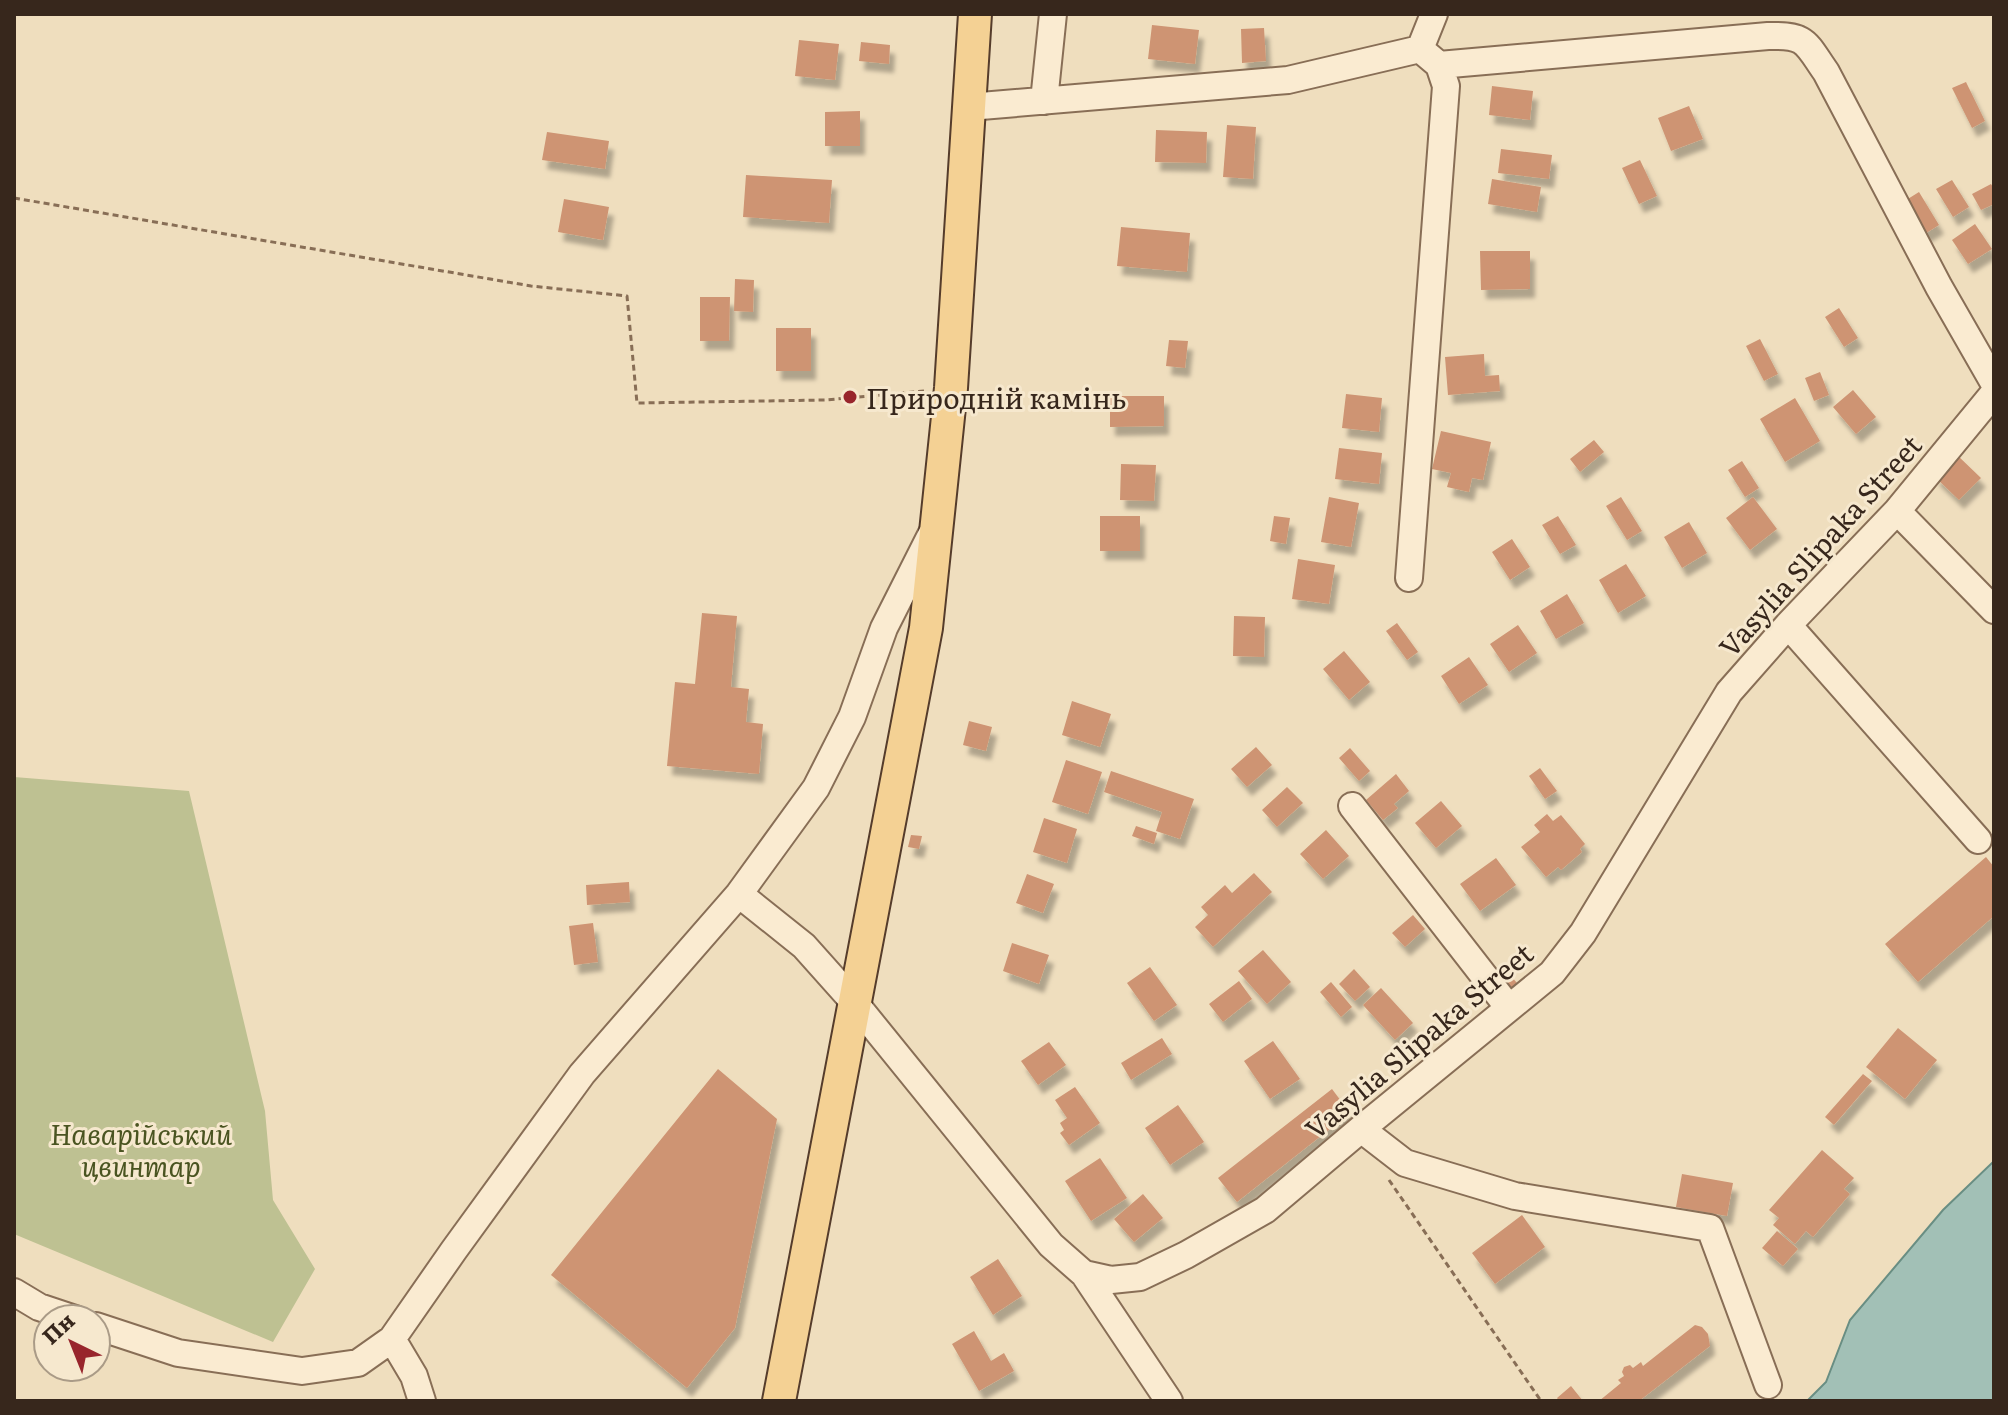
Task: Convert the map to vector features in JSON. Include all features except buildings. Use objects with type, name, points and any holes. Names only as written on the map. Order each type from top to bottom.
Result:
[{"type":"main road","points":[[779,1401],[926,628],[951,388],[975,14]]},
{"type":"street","points":[[1044,101],[1053,14]]},
{"type":"street","points":[[1409,578],[1446,86],[1429,57],[1434,14]]},
{"type":"street","points":[[969,107],[1288,80],[1429,57],[1791,35],[1802,40],[1826,72],[1939,287],[1994,383]]},
{"type":"street","name":"Vasylia Slipaka Street","points":[[1084,1274],[1111,1280],[1140,1277],[1265,1210],[1552,973],[1583,933],[1729,692],[1897,511],[1994,393]]},
{"type":"street","points":[[1897,511],[1994,610]]},
{"type":"street","points":[[112,1331],[178,1353],[302,1371],[358,1363],[392,1339],[582,1074],[739,894],[816,788],[852,717],[884,628],[938,521]]},
{"type":"street","points":[[1788,625],[1978,840]]},
{"type":"street","points":[[1352,806],[1509,1008]]},
{"type":"street","points":[[739,894],[804,946],[854,1002],[1051,1245],[1084,1274],[1169,1401]]},
{"type":"street","points":[[1361,1129],[1405,1163],[1515,1196],[1710,1228],[1768,1385]]},
{"type":"street","points":[[14,1292],[32,1303]]},
{"type":"street","points":[[392,1339],[414,1376],[422,1401]]},
{"type":"path","points":[[14,198],[531,286],[627,296],[637,403],[826,400],[951,388]]},
{"type":"path","points":[[1384,1172],[1541,1401]]},
{"type":"green space","name":"Наварійський цвинтар","points":[[14,777],[189,791],[265,1111],[273,1200],[315,1269],[273,1342],[14,1234]]},
{"type":"water","points":[[1994,1161],[1994,1401],[1807,1401],[1826,1382],[1850,1320],[1943,1210]]},
{"type":"place","name":"Природній камінь","points":[[850,397]]}]
